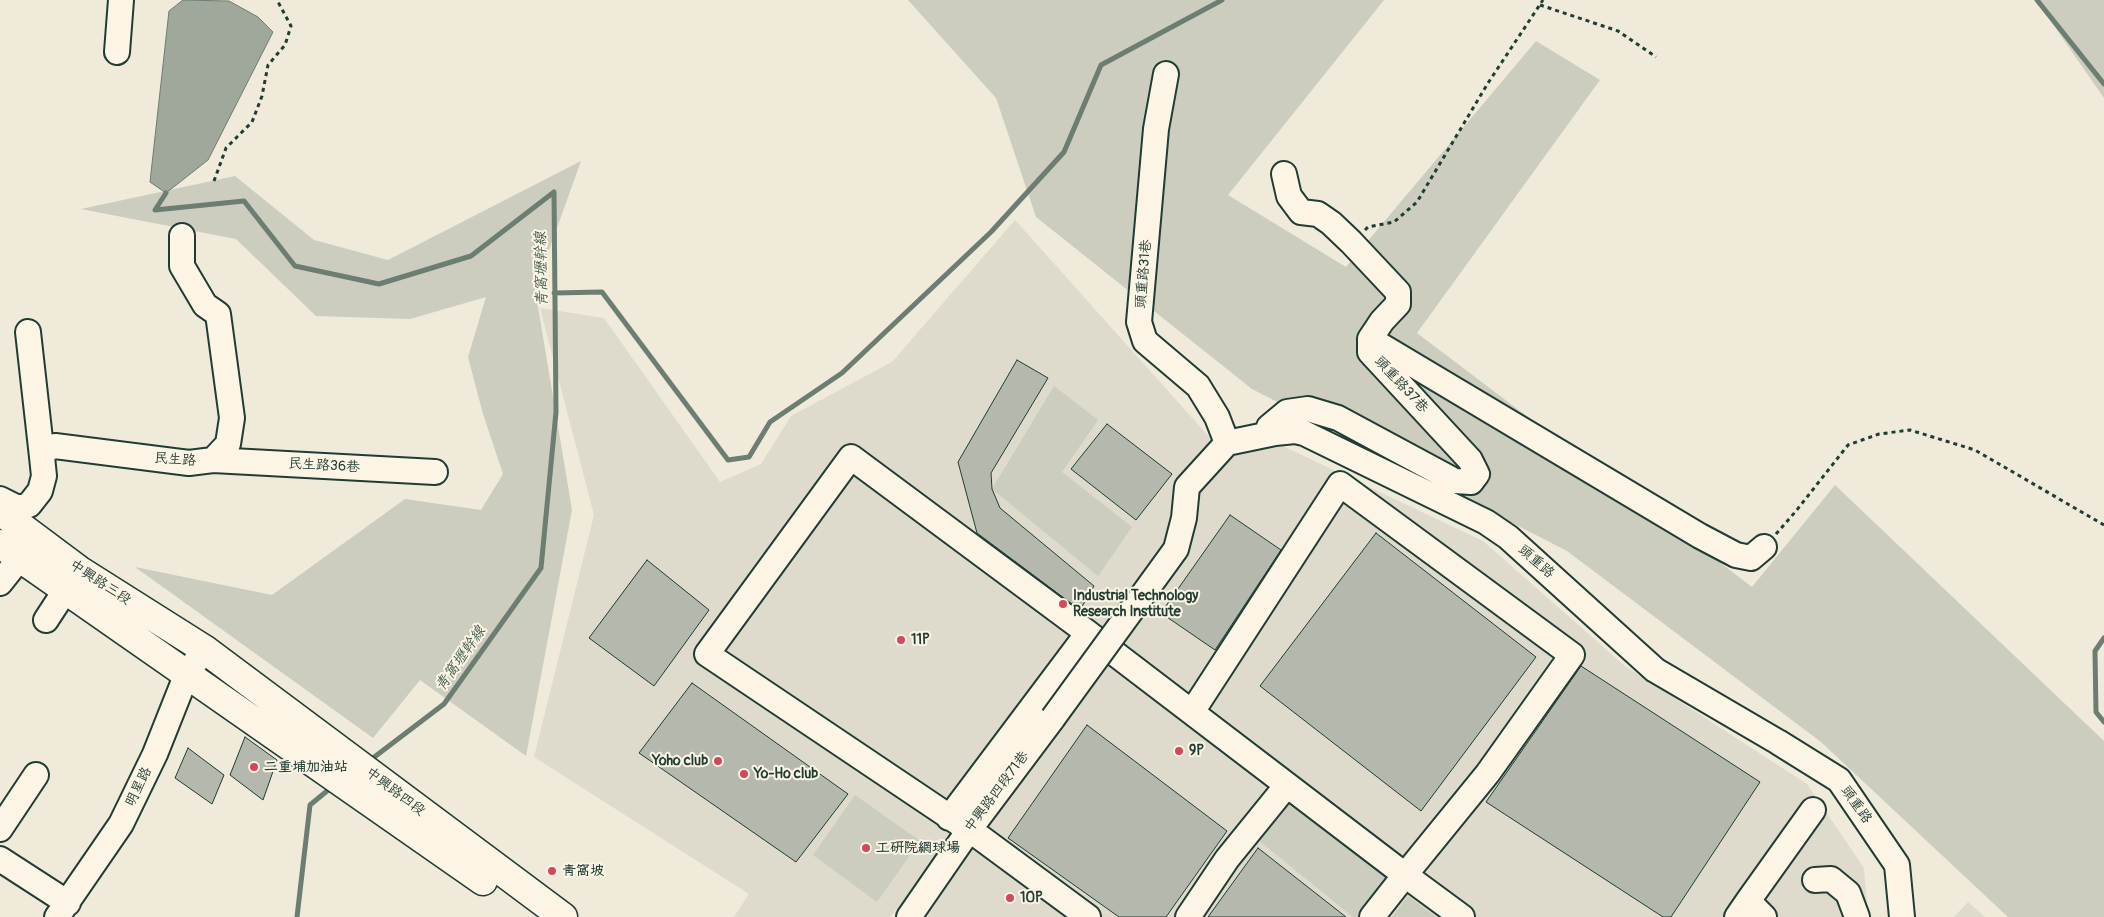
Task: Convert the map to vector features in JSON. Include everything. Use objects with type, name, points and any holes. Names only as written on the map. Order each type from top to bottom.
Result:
[{"type":"main road","points":[[0,511],[19,546],[72,579]]},
{"type":"main road","name":"中興路三段","points":[[72,579],[204,649]]},
{"type":"main road","name":"中興路四段","points":[[72,579],[186,676],[535,917]]},
{"type":"main road","name":"中興路四段","points":[[204,649],[563,917]]},
{"type":"street","points":[[117,52],[121,0]]},
{"type":"street","name":"頭重路31巷","points":[[1166,74],[1156,130],[1139,322],[1145,341],[1198,386],[1217,417],[1227,443]]},
{"type":"street","name":"頭重路37巷","points":[[1269,427],[1287,412],[1308,409],[1338,418],[1455,480],[1471,482],[1477,474],[1470,460],[1370,352],[1370,339],[1382,321],[1398,304],[1398,292],[1351,242],[1318,214],[1301,212],[1289,196],[1284,174]]},
{"type":"street","name":"民生路","points":[[42,457],[47,449],[55,446],[189,463],[213,460],[228,444],[232,418],[218,314],[205,305],[182,266],[182,236]]},
{"type":"street","points":[[0,499],[18,508],[29,505],[40,491],[44,476],[28,332]]},
{"type":"street","points":[[1370,339],[1700,536],[1736,555],[1751,558],[1764,547]]},
{"type":"street","name":"頭重路","points":[[1227,443],[1275,433],[1295,431],[1304,433],[1486,522],[1508,537],[1655,670],[1839,780],[1897,864],[1902,917]]},
{"type":"street","name":"中興路四段71巷","points":[[910,917],[968,830],[1053,718],[1176,549],[1184,518],[1187,487],[1227,443]]},
{"type":"street","points":[[1088,917],[968,830],[707,654],[851,457],[1462,917]]},
{"type":"street","name":"民生路36巷","points":[[213,460],[435,472]]},
{"type":"street","points":[[1192,712],[1340,484],[1572,655],[1488,773],[1372,917]]},
{"type":"street","points":[[0,583],[19,546]]},
{"type":"street","points":[[46,620],[72,579]]},
{"type":"street","points":[[949,818],[1088,634]]},
{"type":"street","name":"明星路","points":[[62,910],[121,824],[155,754],[186,676],[204,649]]},
{"type":"street","points":[[0,828],[36,775]]},
{"type":"street","points":[[1188,917],[1227,859],[1287,785]]},
{"type":"street","points":[[1750,912],[1813,810]]},
{"type":"street","points":[[0,859],[62,910]]},
{"type":"street","points":[[1815,880],[1831,879],[1848,893],[1858,917]]},
{"type":"path","points":[[214,182],[226,148],[252,122],[262,96],[268,65],[285,45],[291,26],[279,7],[277,0]]},
{"type":"path","points":[[1351,242],[1368,228],[1394,222],[1417,202],[1488,83],[1543,0]]},
{"type":"path","points":[[1540,5],[1618,31],[1656,57]]},
{"type":"path","points":[[1764,547],[1796,511],[1848,445],[1879,434],[1910,430],[1975,450],[2104,525]]},
{"type":"shaded area","points":[[183,0],[229,1],[258,17],[273,32],[208,160],[166,193],[150,182],[169,11]]},
{"type":"shaded area","points":[[908,0],[1384,0],[1228,195],[1346,267],[1536,41],[1600,80],[1417,333],[1752,587],[1835,485],[2104,741],[2104,917],[2008,917],[1821,742],[1567,551],[1252,389],[1036,217],[996,98]]},
{"type":"shaded area","points":[[2036,0],[2104,0],[2104,98]]},
{"type":"shaded area","points":[[581,161],[535,289],[572,510],[526,756],[420,680],[373,738],[135,567],[272,595],[405,499],[481,510],[503,474],[483,414],[468,357],[486,297],[410,319],[316,316],[236,239],[81,209],[235,176],[314,240],[388,260]]},
{"type":"shaded area","name":"Industrial Technology Research Institute","points":[[1015,220],[1211,439],[1266,438],[1483,541],[1625,666],[1807,784],[1864,868],[1868,917],[905,917],[896,910],[890,917],[734,917],[749,894],[534,757],[594,515],[540,308],[604,318],[720,482],[761,464],[791,416],[892,362]]},
{"type":"shaded area","points":[[1054,386],[1098,420],[1062,472],[1132,527],[1098,576],[992,489]]},
{"type":"shaded area","name":"工研院網球場","points":[[855,795],[920,841],[877,902],[813,855]]},
{"type":"shaded area","points":[[1290,797],[1392,873],[1359,917],[1353,917],[1257,839]]},
{"type":"shaded area","points":[[1408,896],[1436,917],[1392,917]]},
{"type":"shaded area","points":[[1968,902],[1985,917],[1954,917]]},
{"type":"building","points":[[1017,360],[1048,378],[991,473],[992,489],[1000,508],[1094,586],[1080,610],[977,533],[958,462]]},
{"type":"building","points":[[1107,424],[1172,474],[1136,520],[1071,469]]},
{"type":"building","points":[[1230,515],[1281,550],[1215,650],[1161,613]]},
{"type":"building","points":[[1376,533],[1536,657],[1421,811],[1260,686]]},
{"type":"building","points":[[647,560],[709,610],[654,686],[589,638]]},
{"type":"building","points":[[1581,666],[1760,782],[1671,917],[1663,917],[1486,802]]},
{"type":"building","name":"Yo-Ho club","points":[[692,683],[848,794],[796,862],[639,753]]},
{"type":"building","points":[[1087,725],[1227,831],[1166,917],[1119,917],[1008,838]]},
{"type":"building","name":"二重埔加油站","points":[[245,737],[277,760],[263,800],[230,775]]},
{"type":"building","name":"二重埔加油站","points":[[188,748],[224,775],[212,804],[175,778]]},
{"type":"building","points":[[1258,848],[1346,917],[1208,917]]},
{"type":"waterway","points":[[554,293],[602,292],[728,460],[749,457],[770,422],[842,373],[991,232],[1064,152],[1101,65],[1222,0]]},
{"type":"waterway","points":[[2037,0],[2104,84]]},
{"type":"waterway","name":"青窩壢幹線","points":[[166,193],[155,210],[244,201],[295,266],[379,284],[471,256],[554,192],[556,412],[541,568],[444,704],[373,758]]},
{"type":"waterway","points":[[2104,638],[2095,651],[2096,712],[2104,722]]},
{"type":"waterway","name":"青窩壢幹線","points":[[297,917],[310,805],[333,786]]},
{"type":"place","name":"Industrial Technology Research Institute","points":[[1063,604]]},
{"type":"place","name":"11P","points":[[901,640]]},
{"type":"place","name":"9P","points":[[1179,751]]},
{"type":"place","name":"Yoho club","points":[[718,761]]},
{"type":"place","name":"二重埔加油站","points":[[254,767]]},
{"type":"place","name":"Yo-Ho club","points":[[744,774]]},
{"type":"place","name":"工研院網球場","points":[[866,848]]},
{"type":"place","name":"青窩坡","points":[[552,871]]},
{"type":"place","name":"10P","points":[[1010,898]]}]
